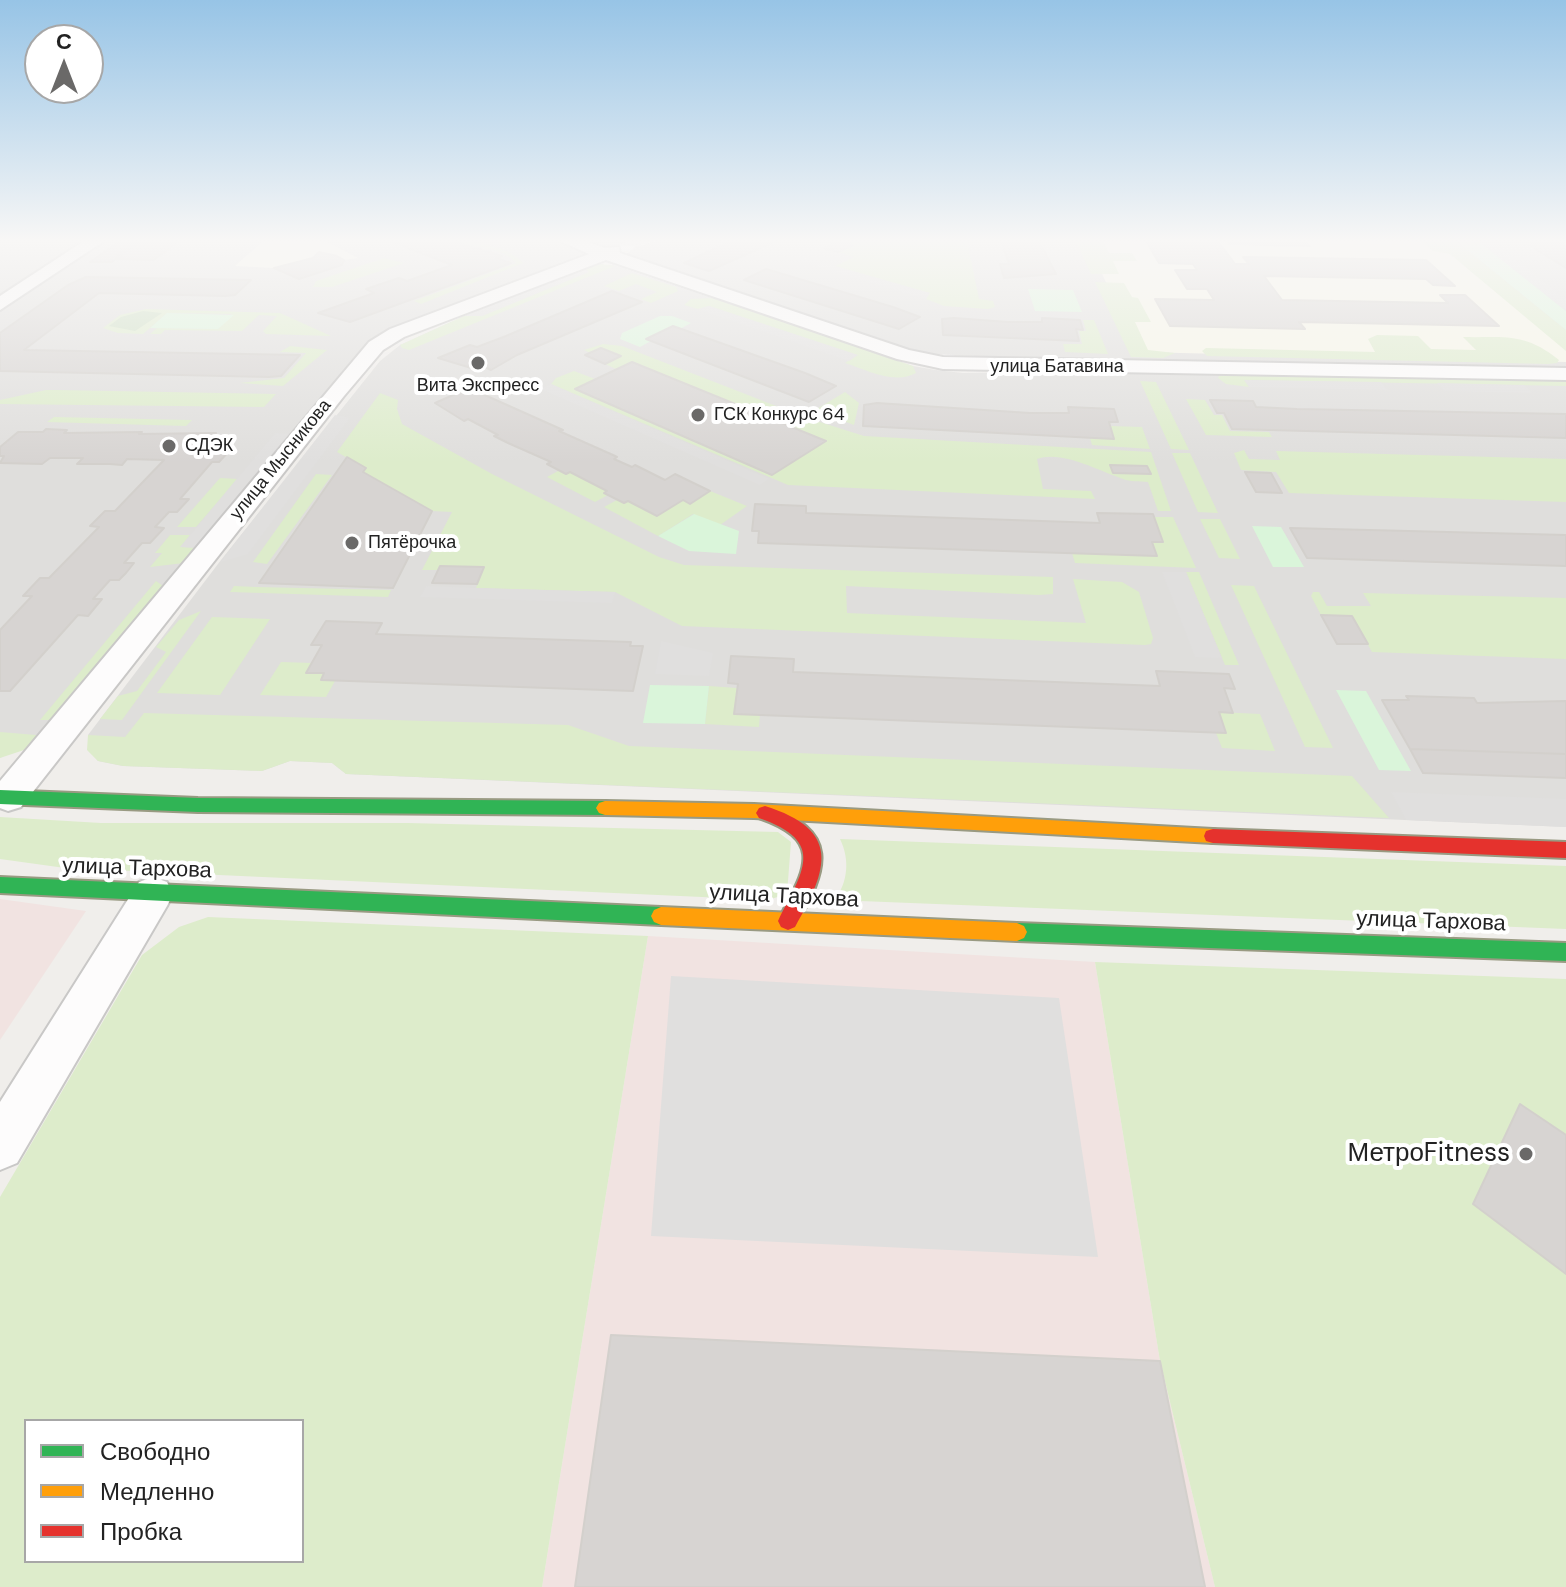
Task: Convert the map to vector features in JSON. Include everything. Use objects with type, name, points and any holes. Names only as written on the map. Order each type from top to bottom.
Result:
[{"type":"main road","points":[[4,797],[198,805],[457,805],[754,811],[1290,840],[1566,850]]},
{"type":"main road","points":[[754,811],[777,816],[798,828],[812,846],[816,866],[810,887],[788,921]]},
{"type":"main road","name":"улица Тархова","points":[[0,885],[153,894],[1566,952]]},
{"type":"street","name":"улица Мысникова","points":[[4,797],[376,346],[397,333],[445,315]]},
{"type":"street","name":"улица Батавина","points":[[795,315],[904,355],[943,363],[1566,374]]},
{"type":"street","points":[[0,1146],[153,894]]},
{"type":"shaded area","points":[[0,315],[439,315],[372,343],[355,356],[62,720],[0,758]]},
{"type":"shaded area","points":[[716,315],[737,315],[858,355],[849,361]]},
{"type":"shaded area","points":[[762,315],[913,366],[963,373],[1215,369],[1566,377],[1566,827],[346,774],[332,763],[290,761],[262,771],[123,766],[98,761],[88,750],[88,735],[221,560],[380,361],[400,345],[464,316]]},
{"type":"shaded area","points":[[808,315],[1566,315],[1566,369],[1110,362],[931,354]]},
{"type":"shaded area","points":[[1121,315],[1528,315],[1566,347],[1566,362],[1138,352]]},
{"type":"shaded area","points":[[1244,380],[1381,382],[1388,390],[1249,387]]},
{"type":"shaded area","points":[[1437,383],[1524,385],[1532,393],[1445,391]]},
{"type":"shaded area","points":[[551,384],[769,479],[760,485],[541,389]]},
{"type":"shaded area","points":[[335,415],[350,418],[248,554],[220,562]]},
{"type":"shaded area","points":[[275,433],[294,434],[199,548],[180,547]]},
{"type":"shaded area","points":[[1162,572],[1186,572],[1222,658],[1195,657]]},
{"type":"shaded area","points":[[426,586],[615,592],[612,603],[420,597]]},
{"type":"shaded area","points":[[661,641],[713,653],[709,676],[655,674]]},
{"type":"shaded area","points":[[1391,792],[1566,799],[1566,827],[1406,820]]},
{"type":"shaded area","points":[[0,899],[86,911],[0,1040]]},
{"type":"shaded area","points":[[648,936],[1095,962],[1160,1361],[1215,1587],[542,1587]]},
{"type":"shaded area","points":[[671,976],[1059,998],[1098,1257],[651,1236]]},
{"type":"green space","points":[[120,315],[165,315],[143,334],[118,333],[103,328]]},
{"type":"green space","points":[[159,315],[135,331],[109,326],[121,317]]},
{"type":"green space","points":[[165,315],[234,315],[218,329],[150,328]]},
{"type":"green space","points":[[231,315],[259,315],[242,331],[165,330],[161,334],[150,334],[157,328],[218,329]]},
{"type":"green space","points":[[260,315],[285,315],[331,336],[266,334],[263,331],[277,316]]},
{"type":"green space","points":[[495,315],[409,350],[400,345],[464,316]]},
{"type":"green space","points":[[736,315],[764,315],[913,366],[916,373],[890,377],[845,363],[857,355]]},
{"type":"green space","points":[[1111,315],[1147,315],[1151,322],[1135,322],[1148,350],[1175,353],[1163,358],[1131,357]]},
{"type":"green space","points":[[1523,315],[1548,315],[1566,330],[1566,351]]},
{"type":"green space","points":[[1548,315],[1566,315],[1566,330]]},
{"type":"green space","points":[[660,316],[672,316],[691,323],[680,329],[673,326],[647,339],[651,341],[640,347],[620,339],[622,333]]},
{"type":"green space","points":[[1083,320],[1094,320],[1108,354],[1065,352],[1063,344],[1082,344],[1079,331],[1086,331]]},
{"type":"green space","points":[[1377,335],[1418,336],[1431,349],[1476,350],[1463,337],[1514,338],[1535,345],[1559,360],[1548,364],[1207,356],[1202,351],[1206,348],[1375,352],[1368,339]]},
{"type":"green space","points":[[603,344],[622,346],[807,418],[864,436],[1151,452],[1171,511],[1158,511],[1148,482],[1126,480],[1058,457],[1037,459],[1043,489],[1091,491],[1095,499],[788,485],[551,384],[556,378],[574,371],[595,379],[577,389],[772,475],[825,441],[632,362],[616,369],[605,364],[620,356],[601,348],[590,353],[584,350]]},
{"type":"green space","points":[[290,346],[327,350],[283,386],[240,383],[284,378],[306,353],[280,352]]},
{"type":"green space","points":[[1221,373],[1566,379],[1566,386],[1245,380],[1249,387],[1226,384],[1218,378]]},
{"type":"green space","points":[[1140,381],[1156,382],[1189,450],[1171,449]]},
{"type":"green space","points":[[46,390],[276,394],[264,407],[0,404],[0,400]]},
{"type":"green space","points":[[845,392],[859,403],[854,425],[815,410]]},
{"type":"green space","points":[[380,393],[398,400],[397,409],[402,424],[492,474],[659,557],[684,565],[1053,577],[1053,594],[1039,595],[846,586],[847,613],[1086,623],[1073,579],[1122,582],[1139,592],[1153,638],[1151,644],[1145,645],[682,626],[615,592],[476,588],[484,567],[440,566],[438,570],[422,570],[452,512],[432,511],[363,472],[365,468],[337,452]]},
{"type":"green space","points":[[1186,399],[1205,400],[1214,415],[1222,415],[1230,431],[1269,432],[1272,437],[1206,435]]},
{"type":"green space","points":[[54,417],[192,420],[186,426],[47,422]]},
{"type":"green space","points":[[1110,426],[1142,427],[1150,449],[1092,445],[1090,438],[1114,438]]},
{"type":"green space","points":[[1244,450],[1249,459],[1280,460],[1276,451],[1566,459],[1566,502],[1289,493],[1276,472],[1241,470],[1234,453]]},
{"type":"green space","points":[[1172,453],[1190,453],[1218,513],[1198,512]]},
{"type":"green space","points":[[560,470],[607,491],[604,493],[608,495],[595,502],[547,477]]},
{"type":"green space","points":[[316,474],[332,475],[267,564],[253,562]]},
{"type":"green space","points":[[220,478],[238,479],[196,527],[177,527]]},
{"type":"green space","points":[[710,491],[747,506],[720,525],[693,514],[658,536],[604,507],[617,500],[628,501],[657,516],[683,500],[690,503]]},
{"type":"green space","points":[[694,514],[739,531],[736,554],[689,551],[658,536]]},
{"type":"green space","points":[[1153,517],[1173,517],[1196,568],[1075,563],[1072,553],[1157,556],[1152,542],[1163,541]]},
{"type":"green space","points":[[1200,519],[1220,519],[1240,559],[1219,558]]},
{"type":"green space","points":[[1252,526],[1281,527],[1304,567],[1273,567]]},
{"type":"green space","points":[[170,535],[190,535],[181,547],[201,548],[184,563],[150,567],[162,553],[155,553]]},
{"type":"green space","points":[[1186,572],[1199,572],[1239,665],[1225,665]]},
{"type":"green space","points":[[156,581],[166,588],[62,720],[40,720]]},
{"type":"green space","points":[[1231,585],[1254,586],[1333,748],[1305,747]]},
{"type":"green space","points":[[234,586],[391,590],[388,597],[230,592]]},
{"type":"green space","points":[[1313,592],[1319,592],[1327,606],[1371,606],[1363,593],[1566,598],[1566,659],[1372,652],[1352,616],[1321,615],[1311,596]]},
{"type":"green space","points":[[201,611],[122,720],[100,719],[118,696],[137,691],[166,652],[156,647],[179,620]]},
{"type":"green space","points":[[212,617],[270,619],[220,695],[157,693]]},
{"type":"green space","points":[[281,662],[312,663],[307,673],[324,673],[321,680],[335,681],[326,697],[260,695]]},
{"type":"green space","points":[[650,685],[709,686],[705,724],[643,723]]},
{"type":"green space","points":[[709,686],[737,688],[734,713],[760,714],[759,727],[705,724]]},
{"type":"green space","points":[[1336,690],[1366,691],[1411,771],[1379,770]]},
{"type":"green space","points":[[1219,712],[1260,714],[1275,751],[1222,748],[1216,733],[1226,732]]},
{"type":"green space","points":[[144,713],[568,725],[629,746],[1352,776],[1389,818],[346,774],[332,763],[290,761],[262,771],[123,766],[98,761],[87,750],[88,735],[125,737]]},
{"type":"green space","points":[[0,732],[48,736],[27,749],[0,758]]},
{"type":"green space","points":[[0,817],[101,823],[408,823],[778,832],[791,842],[787,894],[768,900],[65,868],[0,859]]},
{"type":"green space","points":[[840,839],[1566,866],[1566,929],[835,900],[846,870]]},
{"type":"green space","points":[[208,917],[648,936],[542,1587],[0,1587],[0,1197],[142,955],[179,927]]},
{"type":"green space","points":[[1095,962],[1566,979],[1566,1587],[1215,1587],[1160,1361]]},
{"type":"building","points":[[25,315],[70,315],[24,350],[300,355],[281,376],[269,377],[0,371],[0,333]]},
{"type":"building","points":[[325,315],[369,315],[350,322]]},
{"type":"building","points":[[555,315],[611,315],[517,355],[491,370],[485,367],[478,370],[438,358],[470,345],[477,347]]},
{"type":"building","points":[[855,315],[920,317],[899,329]]},
{"type":"building","points":[[1164,315],[1487,315],[1499,326],[1299,322],[1305,329],[1170,326]]},
{"type":"building","points":[[1042,318],[1080,320],[1083,330],[1076,329],[1079,341],[943,335],[942,319],[1008,322],[1042,322]]},
{"type":"building","points":[[673,326],[836,386],[809,402],[646,339]]},
{"type":"building","points":[[601,348],[621,356],[605,364],[585,355]]},
{"type":"building","name":"ГСК Конкурс 64","points":[[632,362],[826,441],[772,475],[575,389]]},
{"type":"building","points":[[469,388],[563,430],[559,431],[632,467],[635,465],[665,480],[675,474],[710,491],[690,504],[683,500],[657,516],[628,501],[624,503],[604,493],[607,491],[570,472],[566,474],[547,464],[551,462],[494,436],[498,435],[468,419],[464,421],[435,403]]},
{"type":"building","points":[[1210,400],[1253,401],[1256,407],[1297,409],[1566,414],[1566,438],[1232,429],[1224,413],[1217,413]]},
{"type":"building","points":[[877,403],[1030,413],[1069,413],[1068,407],[1114,409],[1118,422],[1109,422],[1114,439],[863,426],[864,405]]},
{"type":"building","points":[[46,429],[67,430],[64,433],[216,433],[214,436],[236,437],[225,449],[231,449],[219,462],[212,462],[180,499],[189,499],[177,512],[169,512],[155,527],[164,528],[150,543],[142,543],[124,563],[134,563],[126,573],[119,580],[110,580],[93,599],[102,599],[88,616],[78,615],[10,691],[0,691],[0,630],[32,596],[23,596],[40,578],[49,578],[99,527],[90,526],[105,511],[115,511],[164,460],[127,459],[122,465],[77,464],[83,458],[50,458],[42,464],[0,463],[4,456],[0,456],[0,447],[18,432],[43,432]]},
{"type":"building","name":"Пятёрочка","points":[[347,457],[366,468],[363,472],[432,511],[393,588],[259,583]]},
{"type":"building","points":[[1110,465],[1147,466],[1151,474],[1113,473]]},
{"type":"building","points":[[1245,472],[1271,473],[1282,493],[1256,492]]},
{"type":"building","points":[[755,504],[806,506],[806,513],[1100,523],[1097,513],[1153,514],[1163,542],[1152,542],[1157,556],[758,543],[759,531],[752,531]]},
{"type":"building","points":[[1290,528],[1566,535],[1566,566],[1307,558]]},
{"type":"building","points":[[440,566],[484,567],[477,584],[432,583]]},
{"type":"building","points":[[1321,615],[1352,616],[1368,644],[1337,644]]},
{"type":"building","points":[[326,621],[382,623],[376,634],[631,642],[630,646],[643,646],[633,691],[321,680],[324,673],[306,673],[322,645],[311,645]]},
{"type":"building","points":[[731,656],[794,659],[793,672],[1160,686],[1156,671],[1229,674],[1235,689],[1224,688],[1233,713],[1219,712],[1226,733],[734,714],[738,684],[728,683]]},
{"type":"building","points":[[1406,696],[1474,698],[1477,703],[1566,701],[1566,754],[1410,749],[1382,700],[1409,700]]},
{"type":"building","points":[[1410,749],[1566,754],[1566,778],[1423,773]]},
{"type":"building","points":[[1520,1104],[1566,1135],[1566,1274],[1473,1204]]},
{"type":"building","points":[[611,1335],[1160,1361],[1205,1587],[575,1587]]},
{"type":"traffic: fast","points":[[0,797],[198,805],[605,808]]},
{"type":"traffic: fast","points":[[0,885],[661,916]]},
{"type":"traffic: fast","points":[[1017,932],[1566,952]]},
{"type":"traffic: slow","points":[[605,808],[754,811],[1213,836]]},
{"type":"traffic: slow","points":[[661,916],[1017,932]]},
{"type":"traffic: jam","points":[[765,813],[787,820],[801,830],[810,843],[811,872],[788,921]]},
{"type":"traffic: jam","points":[[1213,836],[1566,850]]},
{"type":"place","name":"Вита Экспресс","points":[[478,363]]},
{"type":"place","name":"ГСК Конкурс 64","points":[[698,415]]},
{"type":"place","name":"СДЭК","points":[[169,446]]},
{"type":"place","name":"Пятёрочка","points":[[352,543]]},
{"type":"place","name":"МетроFitness","points":[[1526,1154]]}]
